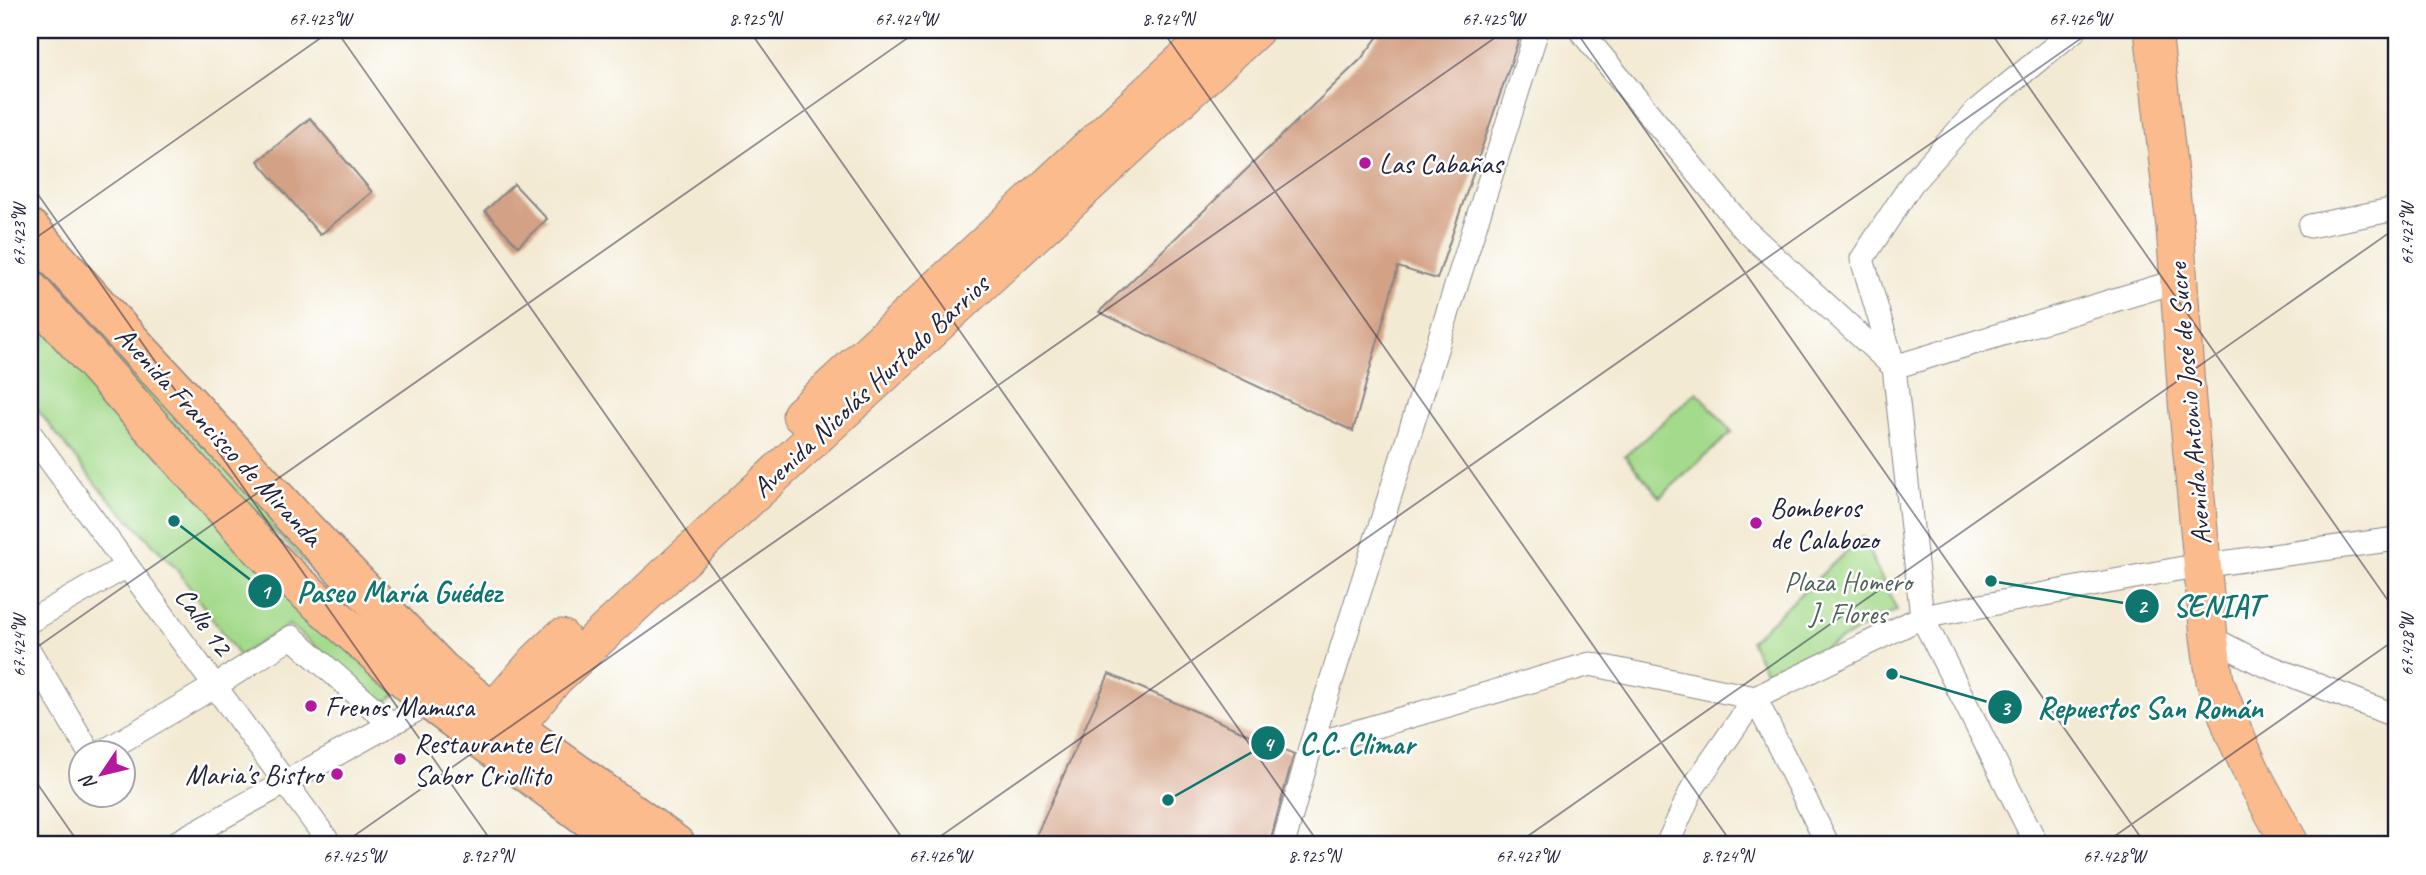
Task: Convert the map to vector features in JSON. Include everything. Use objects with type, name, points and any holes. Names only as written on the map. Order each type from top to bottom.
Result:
[{"type":"highway","name":"Avenida Francisco de Miranda","points":[[30,229],[300,524],[441,670],[493,730],[625,845]]},
{"type":"highway","name":"Avenida Francisco de Miranda","points":[[30,290],[283,571],[431,702],[493,730],[676,845]]},
{"type":"main road","name":"Avenida Nicolás Hurtado Barrios","points":[[493,730],[537,660],[1216,30]]},
{"type":"main road","name":"Avenida Nicolás Hurtado Barrios","points":[[493,730],[555,678],[1255,30]]},
{"type":"main road","name":"Avenida Antonio José de Sucre","points":[[2134,30],[2190,567],[2209,637],[2216,681],[2234,733],[2256,781],[2291,845]]},
{"type":"main road","name":"Avenida Antonio José de Sucre","points":[[2153,30],[2175,227],[2187,401],[2190,567],[2188,656],[2199,697],[2219,749],[2267,845]]},
{"type":"street","points":[[1283,845],[1311,745],[1537,30]]},
{"type":"street","points":[[1580,30],[1743,228],[1894,367]]},
{"type":"street","points":[[2037,845],[1922,617],[1894,367],[1862,259],[1912,183],[1976,111],[2075,30]]},
{"type":"street","points":[[2310,226],[2396,209]]},
{"type":"street","points":[[1894,367],[2161,286]]},
{"type":"street","name":"Calle 12","points":[[30,433],[331,845]]},
{"type":"street","points":[[1667,845],[1692,789],[1755,698],[1922,617],[2190,567],[2396,539]]},
{"type":"street","points":[[30,621],[127,566]]},
{"type":"street","points":[[127,738],[292,637],[391,724]]},
{"type":"street","points":[[2209,637],[2260,663],[2396,716]]},
{"type":"street","points":[[30,652],[81,738]]},
{"type":"street","points":[[1311,745],[1590,664],[1755,698]]},
{"type":"street","points":[[1755,698],[1828,845]]},
{"type":"street","points":[[172,845],[431,702]]},
{"type":"green space","points":[[30,251],[308,550],[383,643],[152,406],[30,267]]},
{"type":"green space","points":[[30,304],[396,694],[384,703],[289,625],[239,656],[175,567],[99,488],[30,400]]},
{"type":"green space","points":[[1697,392],[1732,432],[1660,497],[1625,456]]},
{"type":"green space","name":"Plaza Homero J. Flores","points":[[1862,537],[1897,610],[1769,678],[1750,641]]},
{"type":"building","name":"Las Cabañas","points":[[1383,30],[1522,30],[1437,279],[1398,267],[1353,431],[1099,312],[1361,59]]},
{"type":"building","points":[[310,118],[372,192],[320,235],[258,161]]},
{"type":"building","points":[[514,184],[547,219],[518,246],[485,211]]},
{"type":"building","points":[[1109,674],[1294,754],[1269,845],[1032,845]]},
{"type":"place","name":"Las Cabañas","points":[[1365,163]]},
{"type":"place","name":"Paseo María Guédez","points":[[174,521]]},
{"type":"place","name":"Bomberos de Calabozo","points":[[1756,523]]},
{"type":"place","name":"SENIAT","points":[[1991,581]]},
{"type":"place","name":"Repuestos San Román","points":[[1892,674]]},
{"type":"place","name":"Frenos Mamusa","points":[[311,706]]},
{"type":"place","name":"Restaurante El Sabor Criollito","points":[[400,759]]},
{"type":"place","name":"Maria's Bistro","points":[[337,774]]},
{"type":"place","name":"C.C. Climar","points":[[1168,800]]}]
